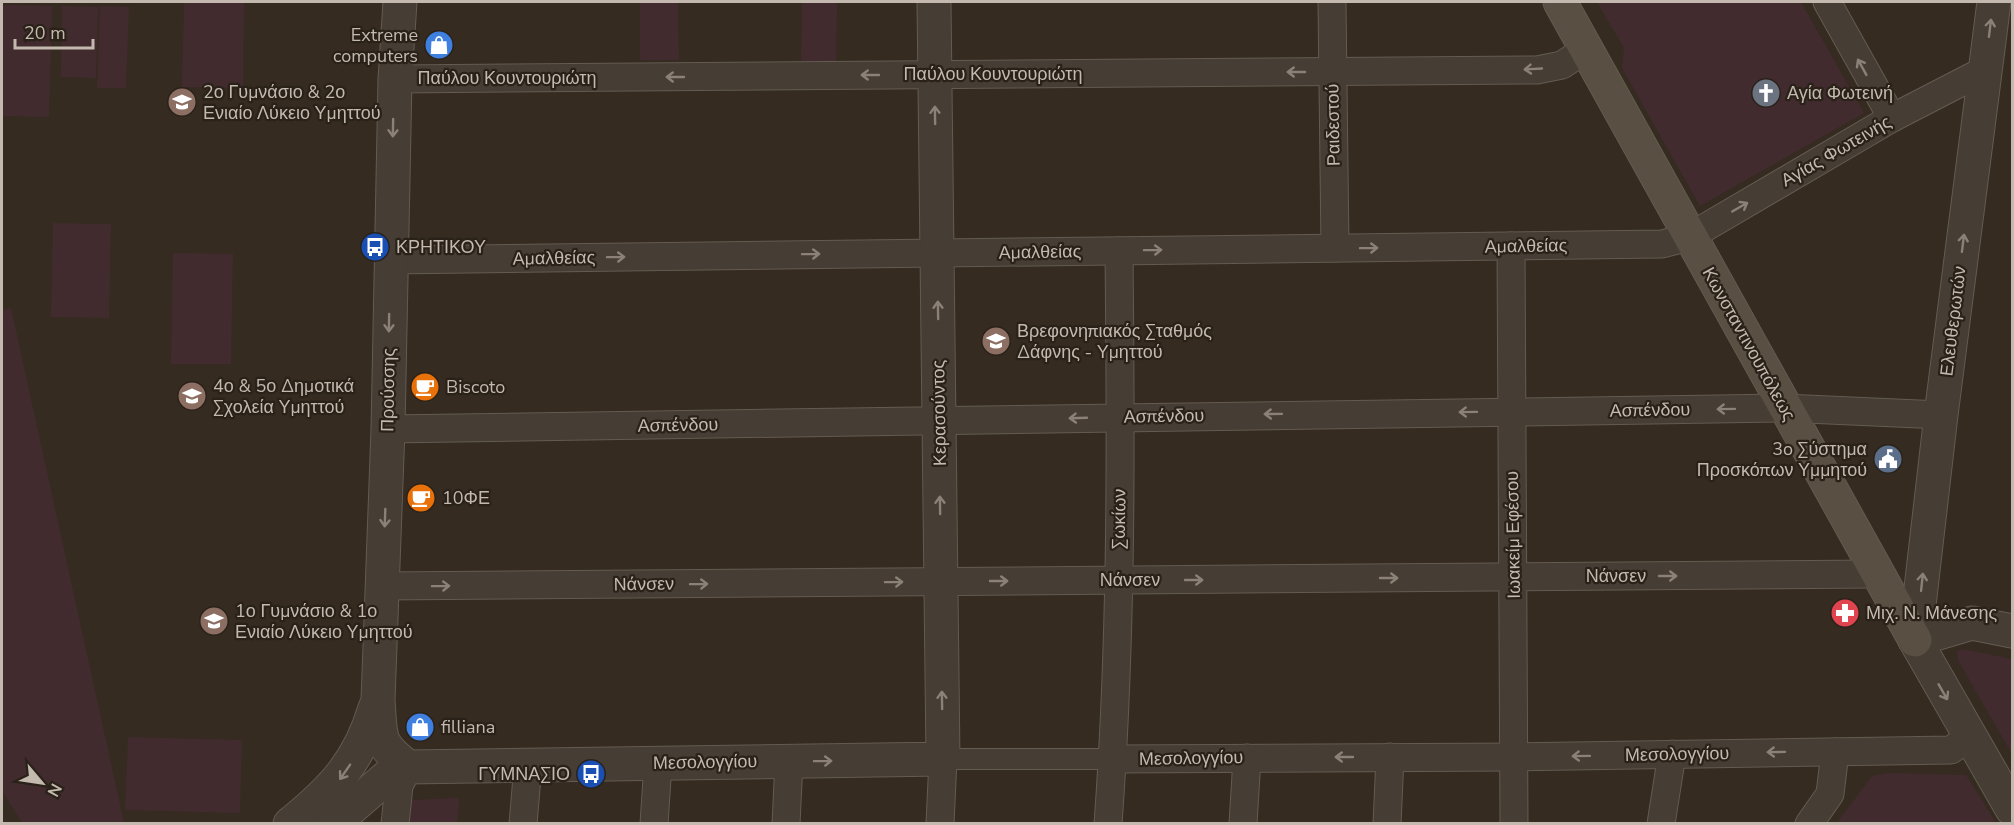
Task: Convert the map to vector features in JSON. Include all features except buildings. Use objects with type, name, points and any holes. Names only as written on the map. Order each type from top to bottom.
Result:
[{"type":"main road","name":"Κωνσταντινουπόλεως","points":[[1560,2],[1876,574],[1915,640]]},
{"type":"street","name":"Προύσσης","points":[[400,2],[395,79],[388,429],[378,700],[382,743],[386,750],[408,767]]},
{"type":"street","name":"Κερασούντος","points":[[934,2],[943,759],[940,824]]},
{"type":"street","name":"Ραιδεστού","points":[[1332,2],[1335,248]]},
{"type":"street","points":[[1827,2],[1892,118]]},
{"type":"street","name":"Ελευθερωτών","points":[[1915,640],[1941,415],[1994,2]]},
{"type":"street","name":"Παύλου Κουντουριώτη","points":[[395,79],[1537,70],[1562,65],[1586,49]]},
{"type":"street","name":"Αγίας Φωτεινής","points":[[1689,237],[1892,118],[1985,70]]},
{"type":"street","name":"Αμαλθείας","points":[[390,260],[1662,244],[1689,237]]},
{"type":"street","name":"Ιωακείμ Εφέσου","points":[[1510,246],[1514,824]]},
{"type":"street","name":"Σωκίων","points":[[1108,824],[1113,759],[1118,580],[1119,251]]},
{"type":"street","name":"Ασπένδου","points":[[388,429],[939,422],[1120,416],[1784,408],[1941,415]]},
{"type":"street","name":"Νάνσεν","points":[[383,586],[1876,574]]},
{"type":"street","points":[[1915,640],[1972,623],[2013,631]]},
{"type":"street","name":"Κωνσταντινουπόλεως","points":[[1915,640],[2013,809]]},
{"type":"street","points":[[290,824],[328,793],[343,774],[367,735],[378,700]]},
{"type":"street","name":"Μεσολογγίου","points":[[408,767],[943,759],[1515,757],[1951,750],[1969,736]]},
{"type":"street","points":[[1809,824],[1830,794],[1835,752]]},
{"type":"street","points":[[1661,824],[1672,754]]},
{"type":"street","points":[[1387,824],[1390,757]]},
{"type":"street","points":[[1243,824],[1247,758]]},
{"type":"street","points":[[786,824],[789,761]]},
{"type":"street","points":[[654,824],[658,763]]},
{"type":"street","points":[[523,824],[528,765]]},
{"type":"street","points":[[333,824],[387,777],[408,767]]},
{"type":"street","points":[[395,824],[399,786],[408,767]]},
{"type":"shaded area","points":[[184,2],[244,2],[243,88],[182,87]]},
{"type":"shaded area","points":[[640,2],[678,2],[679,60],[640,60]]},
{"type":"shaded area","points":[[802,2],[837,2],[836,64],[801,64]]},
{"type":"shaded area","points":[[1597,2],[1801,2],[1864,113],[1700,206],[1622,68],[1624,48]]},
{"type":"shaded area","points":[[2,5],[52,6],[49,117],[2,116]]},
{"type":"shaded area","points":[[62,6],[98,7],[96,78],[61,77]]},
{"type":"shaded area","points":[[100,6],[129,7],[126,88],[97,88]]},
{"type":"shaded area","points":[[53,223],[111,224],[109,318],[51,317]]},
{"type":"shaded area","points":[[173,253],[233,254],[231,364],[171,364]]},
{"type":"shaded area","points":[[11,308],[124,823],[22,823],[2,790],[2,310]]},
{"type":"shaded area","points":[[1962,649],[2012,659],[2012,754],[1958,660],[1957,652]]},
{"type":"shaded area","points":[[128,737],[242,740],[240,813],[125,810]]},
{"type":"shaded area","points":[[1888,773],[1966,775],[1996,823],[1837,823],[1872,776]]},
{"type":"shaded area","points":[[459,798],[457,823],[410,823],[410,800]]},
{"type":"place","name":"Extreme computers","points":[[439,45]]},
{"type":"place","name":"Αγία Φωτεινή","points":[[1766,93]]},
{"type":"place","name":"2ο Γυμνάσιο & 2ο Ενιαίο Λύκειο Υμηττού","points":[[182,102]]},
{"type":"place","name":"ΚΡΗΤΙΚΟΥ","points":[[375,247]]},
{"type":"place","name":"Βρεφονηπιακός Σταθμός Δάφνης - Υμηττού","points":[[996,341]]},
{"type":"place","name":"Biscoto","points":[[425,387]]},
{"type":"place","name":"4ο & 5ο Δημοτικά Σχολεία Υμηττού","points":[[192,396]]},
{"type":"place","name":"3o Σύστημα Προσκόπων Υμμητού","points":[[1888,459]]},
{"type":"place","name":"10ΦΕ","points":[[421,498]]},
{"type":"place","name":"Μιχ. Ν. Μάνεσης","points":[[1845,613]]},
{"type":"place","name":"1ο Γυμνάσιο & 1ο Ενιαίο Λύκειο Υμηττού","points":[[214,621]]},
{"type":"place","name":"filliana","points":[[420,727]]},
{"type":"place","name":"ΓΥΜΝΑΣΙΟ","points":[[591,774]]}]
